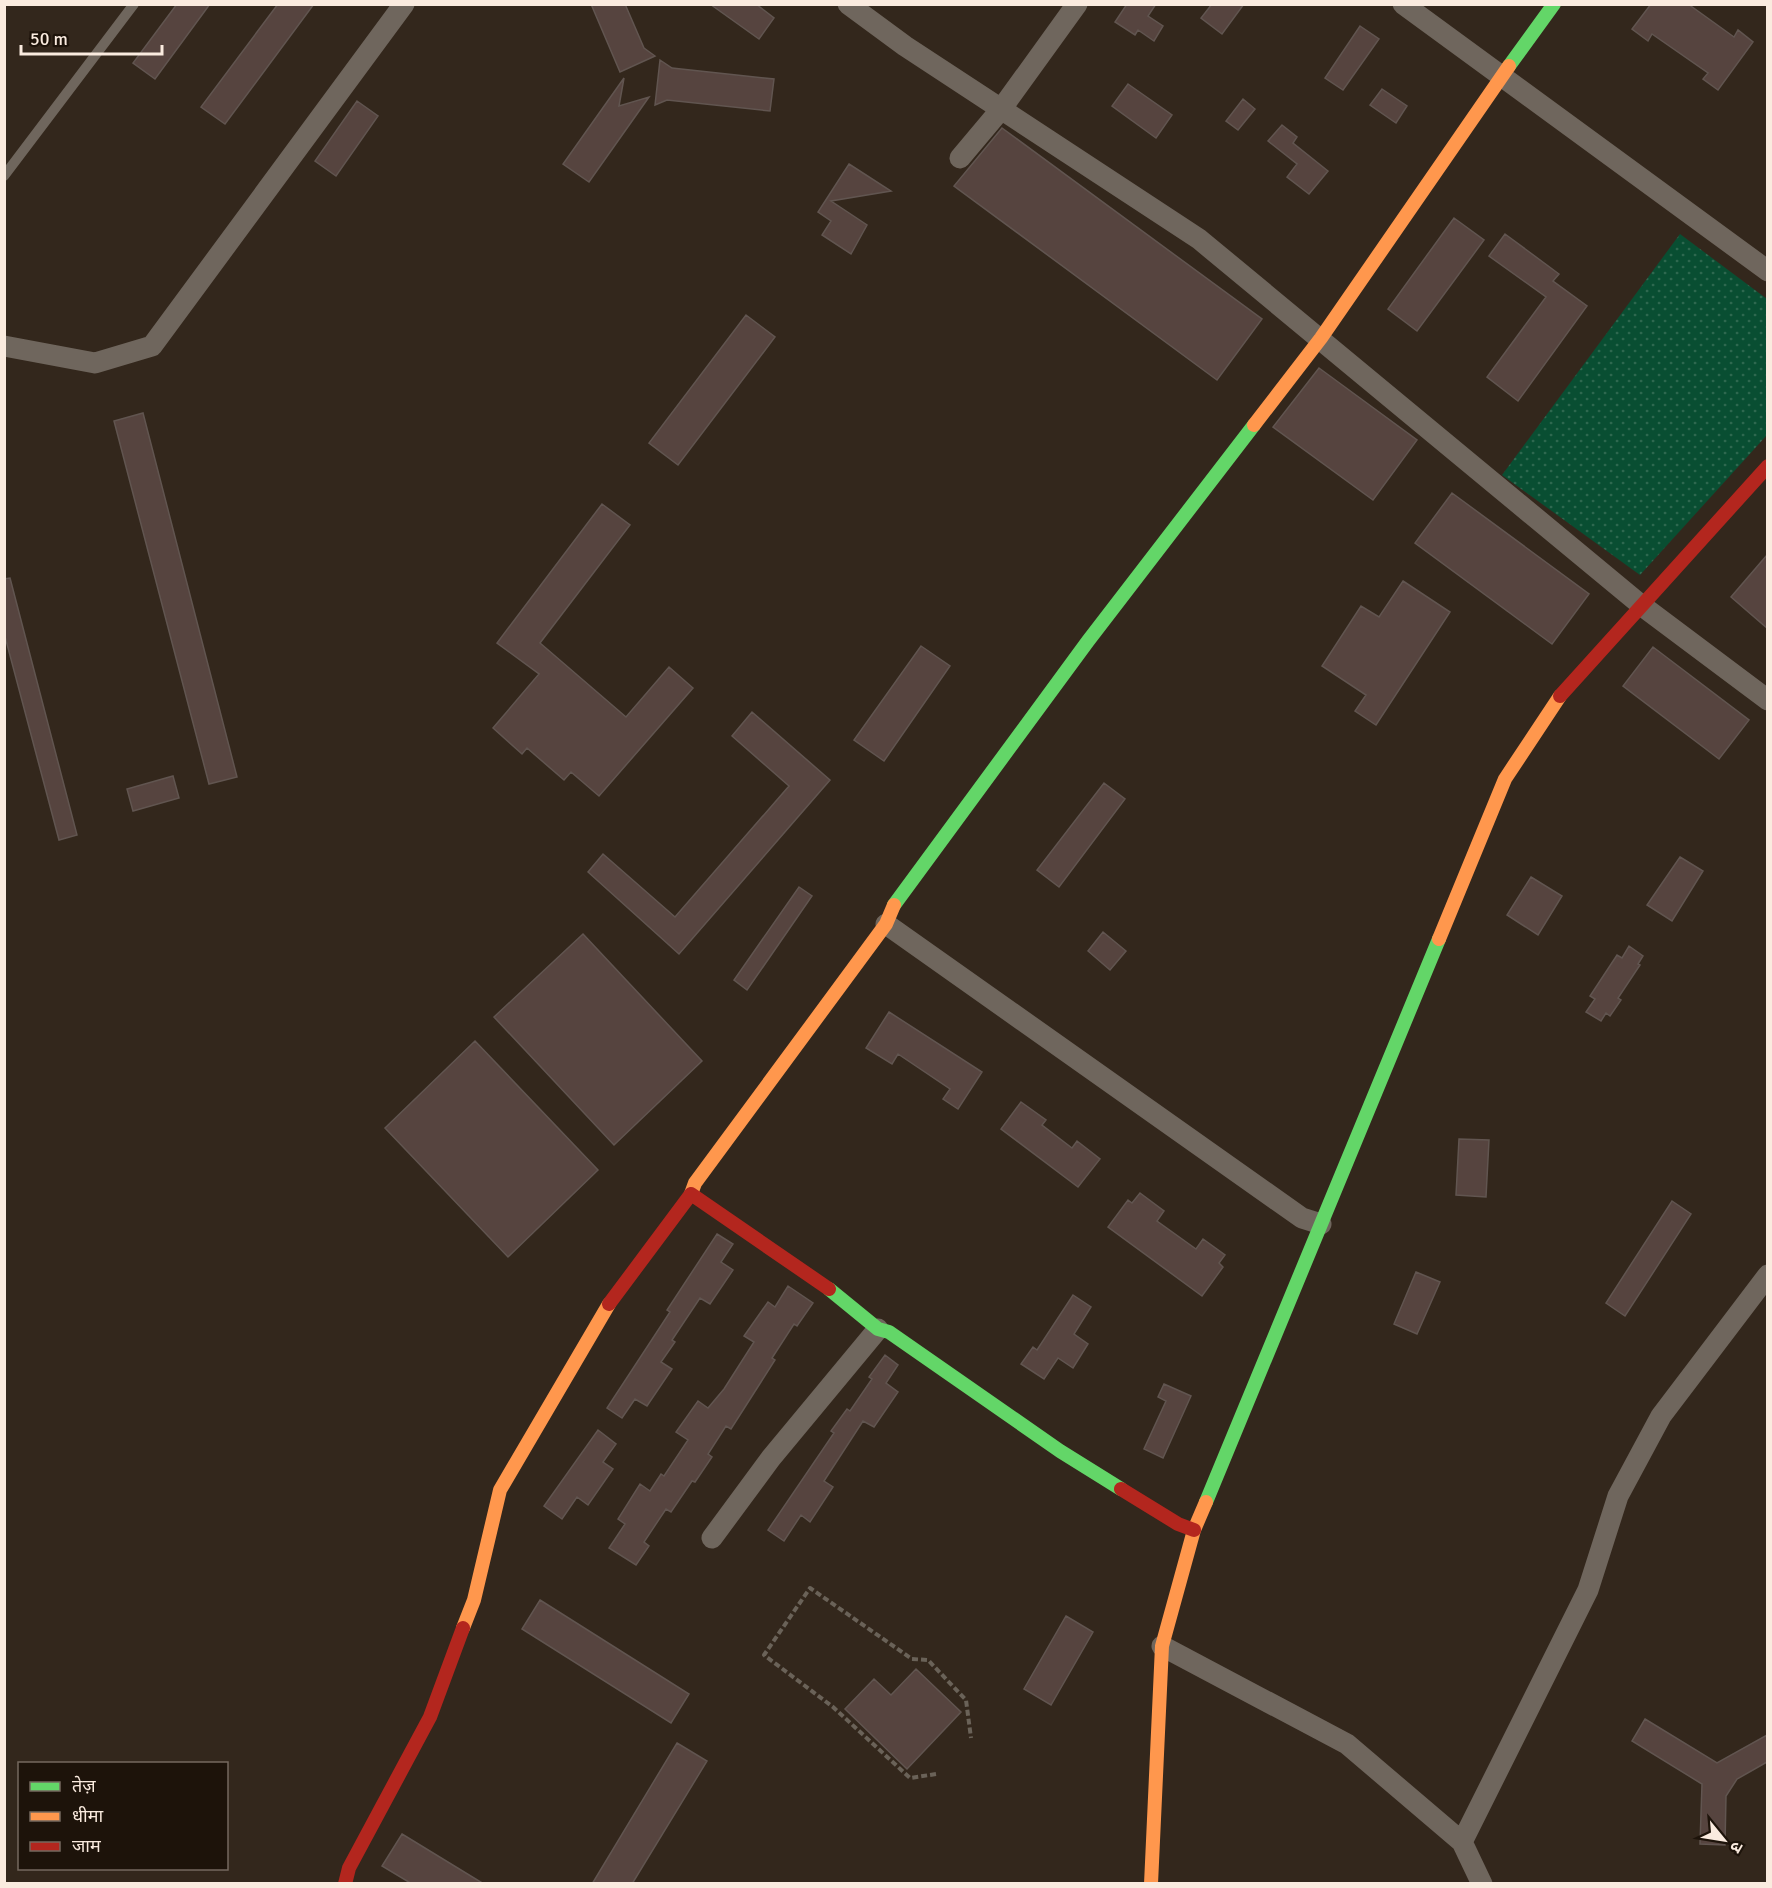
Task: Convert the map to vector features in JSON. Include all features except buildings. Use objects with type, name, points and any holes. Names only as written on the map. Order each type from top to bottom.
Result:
[{"type":"street","points":[[4,346],[95,363],[152,346],[404,4]]},
{"type":"street","points":[[848,4],[905,46],[1200,239],[1641,605],[1767,700]]},
{"type":"street","points":[[960,158],[1002,108],[1077,4]]},
{"type":"street","points":[[1403,4],[1767,271]]},
{"type":"street","points":[[345,1884],[349,1868],[430,1717],[474,1600],[500,1490],[613,1298],[886,924],[891,909],[1081,651],[1321,338],[1554,4]]},
{"type":"street","points":[[1151,1884],[1162,1646],[1194,1530],[1505,779],[1554,703],[1767,466]]},
{"type":"street","points":[[886,924],[1302,1218],[1321,1224]]},
{"type":"street","points":[[691,1194],[824,1285],[878,1329],[890,1332],[1060,1451],[1178,1524],[1194,1530]]},
{"type":"street","points":[[1462,1842],[1588,1590],[1618,1496],[1634,1466],[1661,1416],[1767,1275]]},
{"type":"street","points":[[712,1538],[771,1458],[878,1329]]},
{"type":"street","points":[[1162,1646],[1347,1744],[1462,1842],[1482,1884]]},
{"type":"lane","points":[[4,176],[134,4]]},
{"type":"path","points":[[936,1774],[910,1778],[833,1707],[764,1655],[810,1588],[912,1659],[928,1660],[942,1672],[966,1700],[971,1738]]},
{"type":"green space","points":[[1680,234],[1767,299],[1767,435],[1640,575],[1502,475]]},
{"type":"traffic: fast","points":[[1509,66],[1554,4]]},
{"type":"traffic: fast","points":[[894,905],[1088,641],[1254,425]]},
{"type":"traffic: fast","points":[[1206,1502],[1439,939]]},
{"type":"traffic: fast","points":[[829,1289],[878,1329],[889,1332],[1060,1451],[1121,1489]]},
{"type":"traffic: slow","points":[[1254,425],[1321,338],[1509,66]]},
{"type":"traffic: slow","points":[[1439,939],[1505,779],[1560,696]]},
{"type":"traffic: slow","points":[[691,1194],[695,1183],[886,924],[894,905]]},
{"type":"traffic: slow","points":[[463,1628],[474,1600],[500,1490],[609,1304]]},
{"type":"traffic: slow","points":[[1151,1884],[1162,1646],[1194,1530],[1206,1502]]},
{"type":"traffic: jam","points":[[1560,696],[1768,466]]},
{"type":"traffic: jam","points":[[609,1304],[691,1194],[829,1289]]},
{"type":"traffic: jam","points":[[1121,1489],[1178,1524],[1194,1530]]},
{"type":"traffic: jam","points":[[345,1884],[349,1868],[430,1717],[463,1628]]}]
